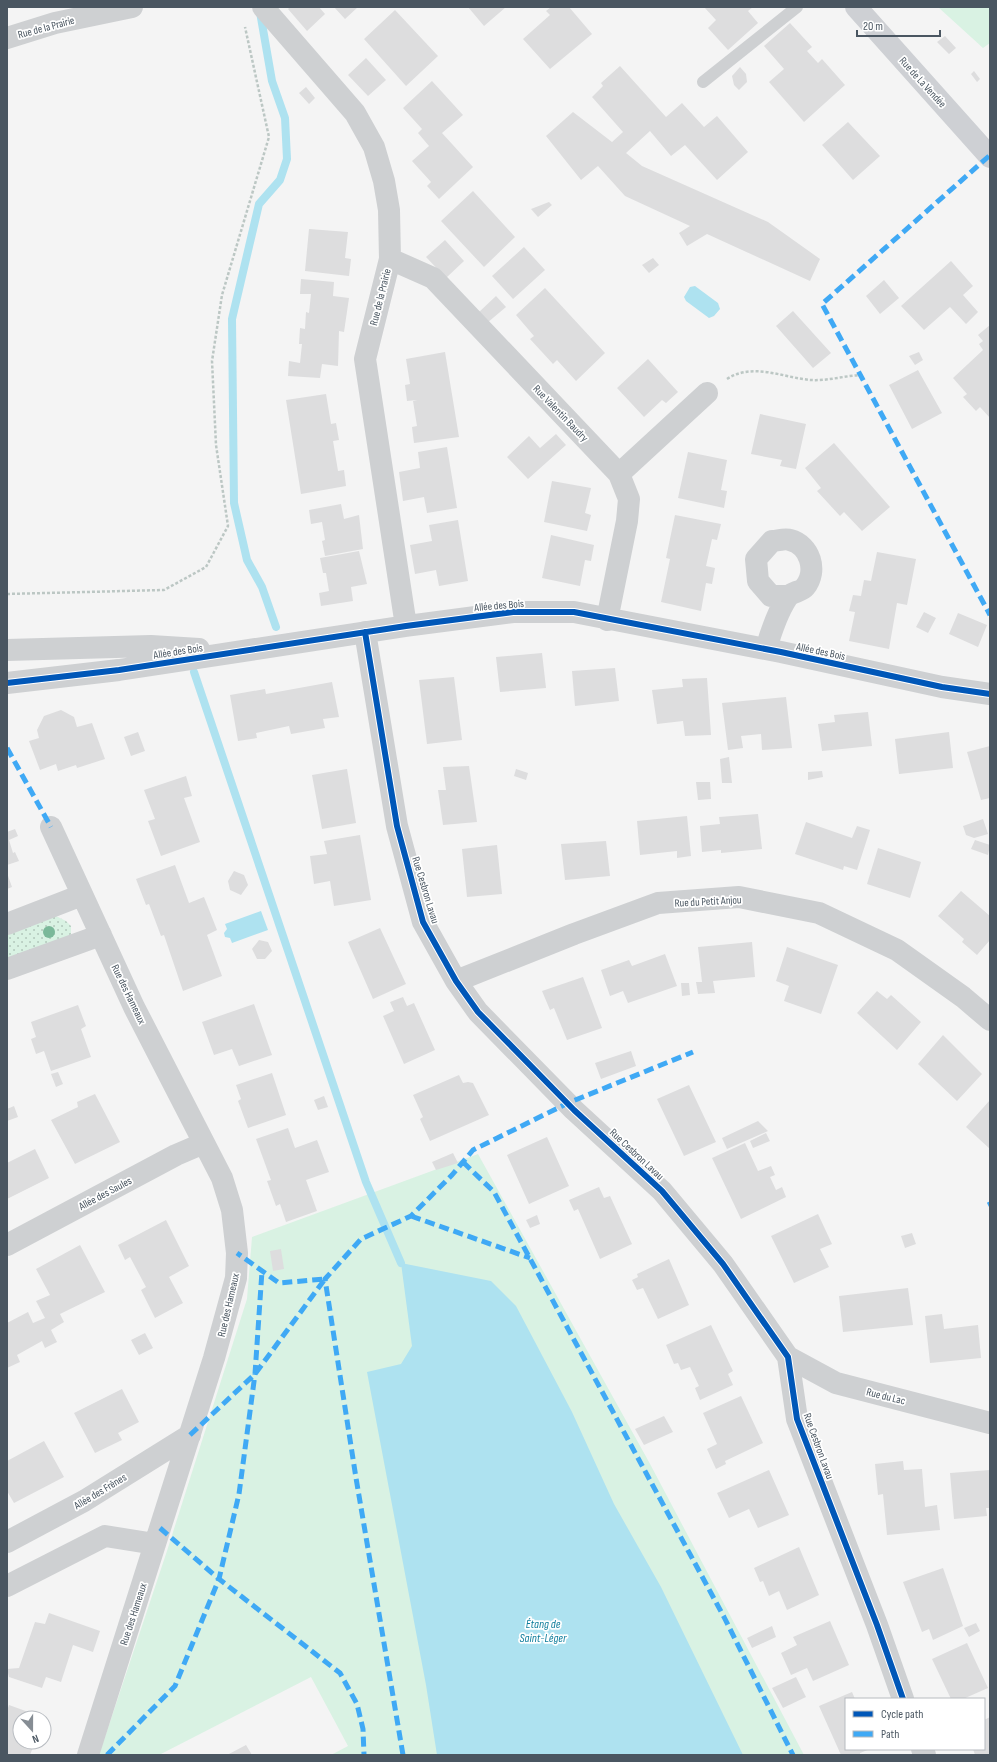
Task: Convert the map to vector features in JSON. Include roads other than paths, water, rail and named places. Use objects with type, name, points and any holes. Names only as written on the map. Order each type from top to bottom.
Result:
[{"type":"street","name":"Rue de la Prairie","points":[[7,38],[55,23],[132,7]]},
{"type":"street","name":"Rue de la Prairie","points":[[263,7],[355,113],[374,147],[384,181],[389,210],[390,259],[365,359],[406,626]]},
{"type":"street","name":"Rue de La Vendée","points":[[856,7],[990,157]]},
{"type":"street","name":"Rue Valentin Baudry","points":[[390,259],[433,278],[619,474],[629,499],[627,521],[607,620]]},
{"type":"street","points":[[619,474],[707,393]]},
{"type":"street","points":[[766,649],[771,632],[788,596]]},
{"type":"street","name":"Allée des Bois","points":[[7,683],[119,670],[365,632],[513,612],[574,612],[607,620],[766,649],[942,688],[990,694]]},
{"type":"street","name":"Rue Cesbron Lavau","points":[[365,632],[397,826],[423,922],[456,981],[478,1012],[568,1103],[662,1191],[723,1264],[788,1357],[797,1419],[877,1625],[903,1698]]},
{"type":"street","name":"Allée des Bois","points":[[7,650],[151,646],[244,651]]},
{"type":"street","name":"Rue des Hameaux","points":[[51,827],[134,1007],[222,1178],[232,1210],[237,1259],[236,1278],[216,1351],[88,1755]]},
{"type":"street","points":[[7,924],[82,895]]},
{"type":"street","name":"Rue du Petit Anjou","points":[[456,981],[574,934],[658,904],[739,897],[818,913],[897,950],[963,997],[990,1020]]},
{"type":"street","points":[[7,969],[101,936]]},
{"type":"street","name":"Allée des Saules","points":[[7,1245],[176,1155],[204,1143]]},
{"type":"street","name":"Rue du Lac","points":[[788,1357],[836,1383],[990,1423]]},
{"type":"street","name":"Allée des Frênes","points":[[7,1542],[84,1501],[190,1435]]},
{"type":"street","points":[[7,1586],[105,1536],[155,1544]]},
{"type":"lane","points":[[703,82],[797,7]]},
{"type":"water","points":[[695,286],[718,303],[720,309],[714,316],[709,318],[686,301],[684,297],[690,287]]},
{"type":"water","points":[[261,911],[268,930],[232,943],[230,938],[225,937],[224,933],[227,929],[225,924]]},
{"type":"water","name":"Étang de Saint-Léger","points":[[401,1263],[491,1281],[516,1306],[572,1412],[614,1504],[661,1587],[743,1755],[437,1755],[426,1685],[367,1372],[401,1364],[412,1346]]},
{"type":"waterway","points":[[260,12],[272,81],[285,118],[287,159],[280,180],[259,204],[232,319],[234,503],[247,560],[262,587],[276,627]]},
{"type":"waterway","points":[[194,672],[366,1182],[401,1263]]}]
